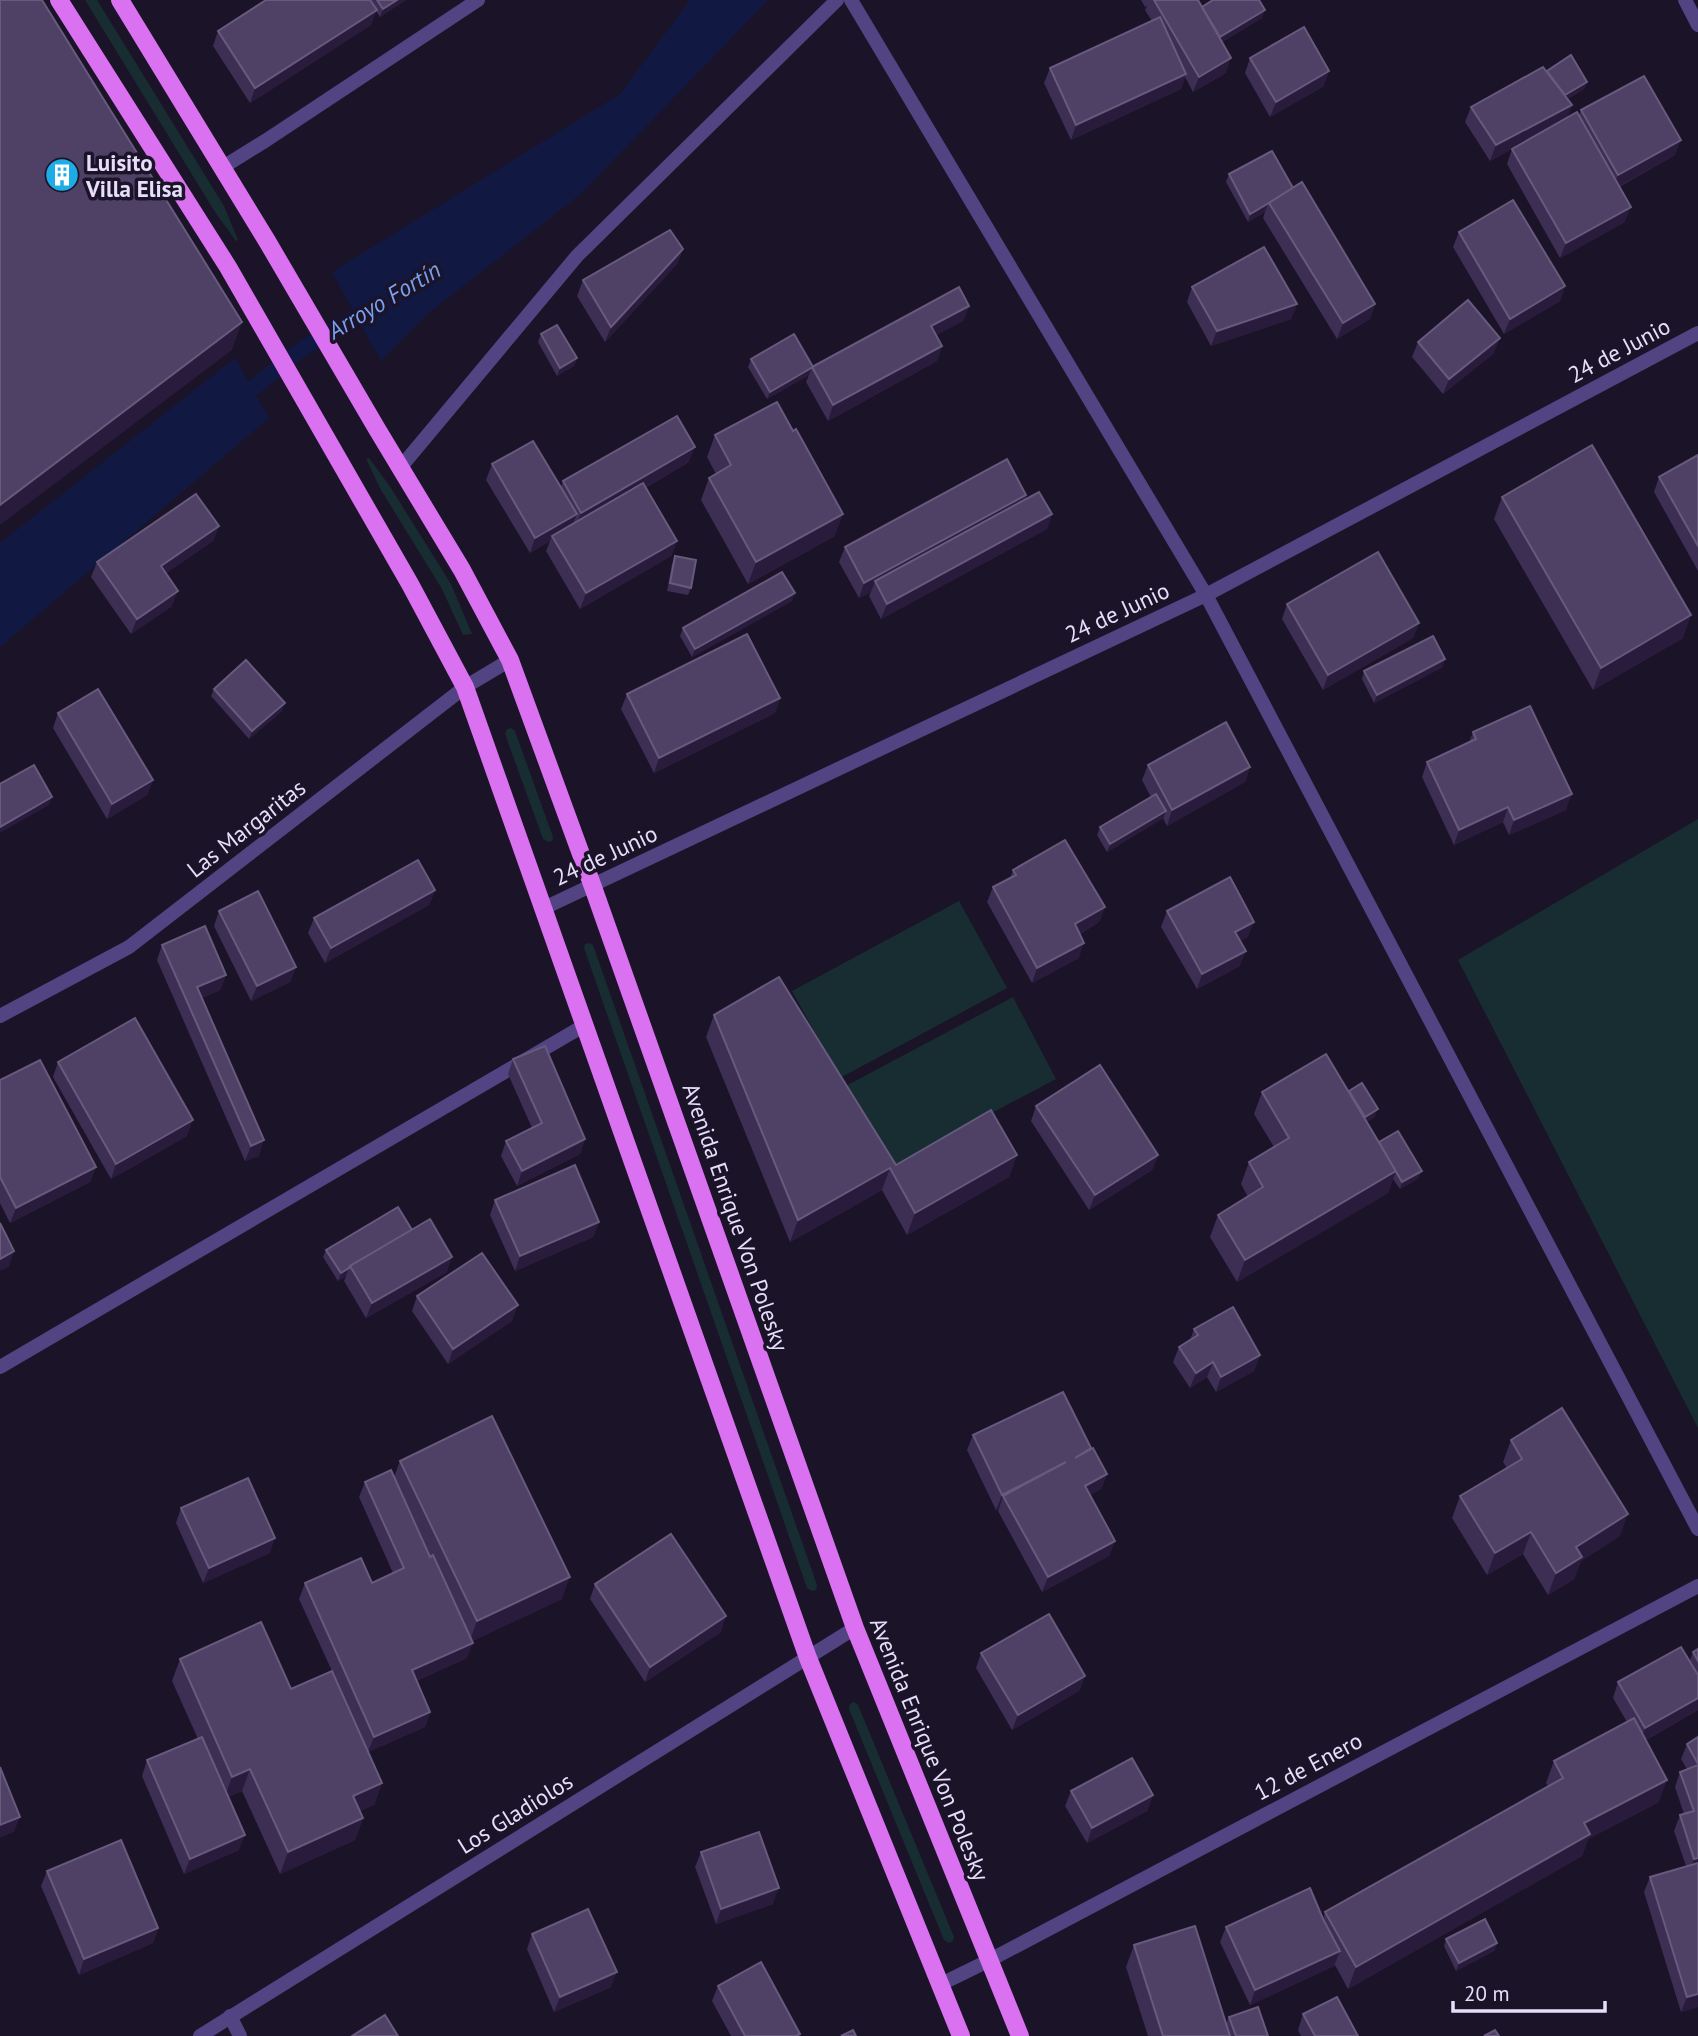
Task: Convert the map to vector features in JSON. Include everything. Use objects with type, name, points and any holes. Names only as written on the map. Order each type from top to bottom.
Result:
[{"type":"main road","points":[[59,0],[228,267],[410,584],[465,687],[808,1658],[961,2036]]},
{"type":"main road","points":[[120,0],[223,167]]},
{"type":"main road","name":"Avenida Enrique Von Polesky","points":[[223,167],[462,570],[510,660],[855,1628],[1020,2036]]},
{"type":"street","points":[[223,167],[478,0]]},
{"type":"street","points":[[400,468],[576,256],[837,0]]},
{"type":"street","points":[[851,0],[1206,595],[1698,1529]]},
{"type":"street","points":[[1685,0],[1698,25]]},
{"type":"street","name":"24 de Junio","points":[[544,908],[1206,595],[1698,334]]},
{"type":"street","name":"Las Margaritas","points":[[0,1016],[129,947],[465,687],[510,660]]},
{"type":"street","points":[[0,1367],[585,1025]]},
{"type":"street","name":"12 de Enero","points":[[939,1985],[1698,1586]]},
{"type":"street","name":"Los Gladiolos","points":[[200,2036],[855,1628]]},
{"type":"street","points":[[230,2016],[240,2036]]},
{"type":"green space","points":[[85,0],[97,0],[224,206],[238,240],[236,241],[215,212]]},
{"type":"green space","points":[[369,458],[451,584],[472,634],[463,635],[442,589],[381,490],[366,459]]},
{"type":"green space","points":[[507,729],[515,731],[553,837],[552,841],[543,839],[505,734]]},
{"type":"green space","points":[[1698,819],[1698,1428],[1458,960]]},
{"type":"green space","points":[[959,901],[1007,988],[840,1078],[792,991]]},
{"type":"green space","points":[[585,944],[593,945],[817,1585],[816,1590],[807,1588],[584,948]]},
{"type":"green space","points":[[1013,997],[1056,1079],[886,1169],[842,1088]]},
{"type":"green space","points":[[854,1702],[858,1705],[954,1937],[949,1943],[944,1940],[849,1709]]},
{"type":"water","points":[[690,0],[768,0],[582,193],[430,312],[381,361],[332,272],[620,94]]},
{"type":"water","points":[[235,358],[269,418],[0,647],[0,543]]},
{"type":"pier","points":[[329,269],[383,364],[378,363],[329,274]]},
{"type":"building","name":"Luisito Villa Elisa","points":[[0,0],[42,0],[242,322],[0,505]]},
{"type":"building","points":[[266,0],[370,0],[377,10],[255,88],[218,31]]},
{"type":"building","points":[[377,0],[397,0],[383,9]]},
{"type":"building","points":[[1154,0],[1198,0],[1231,58],[1199,77]]},
{"type":"building","points":[[1213,0],[1259,0],[1265,10],[1220,37],[1202,7]]},
{"type":"building","points":[[1160,17],[1186,74],[1076,125],[1050,68]]},
{"type":"building","points":[[1304,27],[1329,71],[1276,102],[1250,58]]},
{"type":"building","points":[[1571,55],[1587,82],[1565,95],[1547,71]]},
{"type":"building","points":[[1543,67],[1572,105],[1496,145],[1471,107]]},
{"type":"building","points":[[1644,76],[1681,140],[1618,175],[1581,110]]},
{"type":"building","points":[[1577,112],[1631,207],[1566,243],[1512,149]]},
{"type":"building","points":[[1272,151],[1293,188],[1250,214],[1229,174]]},
{"type":"building","points":[[1302,182],[1375,304],[1343,323],[1269,203]]},
{"type":"building","points":[[1513,200],[1565,286],[1510,319],[1459,232]]},
{"type":"building","points":[[670,230],[683,249],[611,327],[583,280]]},
{"type":"building","points":[[1264,247],[1297,304],[1217,331],[1192,287]]},
{"type":"building","points":[[959,287],[969,306],[931,326],[942,346],[833,405],[812,367]]},
{"type":"building","points":[[1468,300],[1500,338],[1449,379],[1418,342]]},
{"type":"building","points":[[557,325],[577,358],[560,368],[541,334]]},
{"type":"building","points":[[794,334],[813,367],[770,392],[751,359]]},
{"type":"building","points":[[777,402],[793,431],[796,429],[843,514],[756,562],[709,478],[731,465],[715,435]]},
{"type":"building","points":[[677,416],[695,447],[581,513],[563,481]]},
{"type":"building","points":[[533,441],[577,514],[535,538],[492,464]]},
{"type":"building","points":[[1592,445],[1691,615],[1601,668],[1502,497]]},
{"type":"building","points":[[1698,455],[1698,546],[1659,477]]},
{"type":"building","points":[[1007,459],[1026,495],[864,583],[845,547]]},
{"type":"building","points":[[643,483],[677,541],[586,593],[552,536]]},
{"type":"building","points":[[1039,492],[1052,514],[887,604],[875,581]]},
{"type":"building","points":[[196,494],[219,526],[161,566],[178,591],[137,619],[97,562]]},
{"type":"building","points":[[1378,552],[1419,623],[1328,675],[1287,604]]},
{"type":"building","points":[[675,556],[696,560],[691,588],[670,583]]},
{"type":"building","points":[[782,572],[795,593],[695,649],[683,628]]},
{"type":"building","points":[[747,634],[780,698],[659,758],[627,694]]},
{"type":"building","points":[[1433,636],[1445,659],[1377,695],[1364,671]]},
{"type":"building","points":[[246,660],[285,703],[252,731],[214,689]]},
{"type":"building","points":[[98,689],[153,780],[112,804],[58,713]]},
{"type":"building","points":[[1530,706],[1572,794],[1514,820],[1508,807],[1459,830],[1427,762],[1476,739],[1473,732]]},
{"type":"building","points":[[1226,722],[1250,767],[1172,810],[1148,765]]},
{"type":"building","points":[[34,765],[52,797],[0,827],[0,784]]},
{"type":"building","points":[[1156,794],[1166,811],[1110,844],[1100,827]]},
{"type":"building","points":[[1065,840],[1105,907],[1075,924],[1084,943],[1037,968],[993,887],[1016,875],[1013,870]]},
{"type":"building","points":[[418,860],[435,890],[331,948],[314,918]]},
{"type":"building","points":[[1230,877],[1254,922],[1235,932],[1246,951],[1202,974],[1167,911]]},
{"type":"building","points":[[258,891],[296,967],[257,986],[219,911]]},
{"type":"building","points":[[205,926],[226,975],[197,987],[264,1140],[251,1146],[162,945]]},
{"type":"building","points":[[779,977],[896,1165],[991,1110],[1017,1155],[915,1213],[890,1168],[798,1220],[714,1015]]},
{"type":"building","points":[[135,1018],[193,1120],[116,1164],[58,1062]]},
{"type":"building","points":[[545,1046],[585,1139],[522,1171],[506,1141],[542,1123],[513,1059]]},
{"type":"building","points":[[1326,1054],[1396,1171],[1245,1260],[1218,1215],[1263,1187],[1249,1162],[1289,1138],[1262,1092]]},
{"type":"building","points":[[40,1060],[96,1167],[16,1208],[0,1177],[0,1080]]},
{"type":"building","points":[[1100,1065],[1158,1155],[1095,1195],[1036,1106]]},
{"type":"building","points":[[1362,1083],[1378,1109],[1365,1117],[1349,1091]]},
{"type":"building","points":[[1398,1131],[1422,1171],[1402,1182],[1379,1142]]},
{"type":"building","points":[[575,1165],[599,1222],[520,1256],[495,1200]]},
{"type":"building","points":[[398,1207],[412,1230],[341,1273],[326,1250]]},
{"type":"building","points":[[430,1219],[452,1257],[372,1303],[350,1266]]},
{"type":"building","points":[[0,1223],[14,1251],[0,1259]]},
{"type":"building","points":[[482,1253],[518,1305],[453,1349],[417,1296]]},
{"type":"building","points":[[1233,1307],[1260,1355],[1221,1377],[1213,1362],[1196,1373],[1179,1347],[1198,1335],[1194,1329]]},
{"type":"building","points":[[1063,1392],[1091,1448],[1075,1458],[1093,1448],[1107,1474],[1085,1486],[1115,1541],[1048,1577],[1003,1496],[1066,1462],[1002,1495],[973,1435]]},
{"type":"building","points":[[1562,1408],[1628,1514],[1576,1547],[1582,1557],[1556,1573],[1531,1532],[1495,1553],[1460,1496],[1522,1459],[1511,1440]]},
{"type":"building","points":[[492,1416],[570,1577],[477,1621],[400,1461]]},
{"type":"building","points":[[391,1470],[473,1643],[412,1670],[430,1712],[374,1737],[305,1583],[361,1558],[372,1583],[404,1568],[365,1482]]},
{"type":"building","points":[[248,1478],[275,1538],[209,1568],[181,1508]]},
{"type":"building","points":[[671,1534],[726,1616],[650,1667],[595,1584]]},
{"type":"building","points":[[1049,1614],[1085,1676],[1018,1715],[981,1653]]},
{"type":"building","points":[[261,1622],[291,1689],[332,1671],[382,1783],[353,1796],[363,1818],[288,1852],[250,1769],[232,1777],[180,1659]]},
{"type":"building","points":[[1681,1647],[1698,1675],[1698,1698],[1645,1728],[1618,1682]]},
{"type":"building","points":[[1634,1718],[1667,1780],[1584,1823],[1590,1834],[1356,1967],[1325,1912],[1563,1778],[1554,1761]]},
{"type":"building","points":[[202,1737],[245,1835],[190,1859],[147,1760]]},
{"type":"building","points":[[1698,1737],[1698,1764],[1687,1744]]},
{"type":"building","points":[[1132,1758],[1153,1795],[1092,1828],[1071,1791]]},
{"type":"building","points":[[1698,1765],[1698,1858],[1694,1859],[1680,1815],[1694,1811],[1680,1772]]},
{"type":"building","points":[[0,1767],[20,1817],[0,1825]]},
{"type":"building","points":[[759,1832],[779,1888],[721,1909],[701,1852]]},
{"type":"building","points":[[121,1840],[158,1928],[84,1959],[47,1871]]},
{"type":"building","points":[[1698,1863],[1698,1994],[1687,1997],[1650,1877]]},
{"type":"building","points":[[1310,1888],[1340,1951],[1255,1990],[1226,1927]]},
{"type":"building","points":[[588,1909],[617,1972],[560,1997],[532,1934]]},
{"type":"building","points":[[1485,1919],[1497,1943],[1459,1963],[1446,1939]]},
{"type":"building","points":[[1195,1926],[1230,2036],[1163,2036],[1134,1945]]},
{"type":"building","points":[[761,1962],[800,2034],[745,2036],[718,1986]]},
{"type":"building","points":[[1337,1997],[1358,2036],[1315,2036],[1303,2014]]},
{"type":"building","points":[[1258,2007],[1268,2036],[1236,2036],[1229,2017]]},
{"type":"building","points":[[385,2015],[398,2036],[352,2036]]},
{"type":"building","points":[[853,2030],[856,2036],[841,2036]]},
{"type":"building","points":[[1495,2030],[1499,2036],[1484,2036]]},
{"type":"waterway","name":"Arroyo Fortín","points":[[237,401],[302,349],[373,306]]},
{"type":"place","name":"Luisito Villa Elisa","points":[[62,175]]}]
